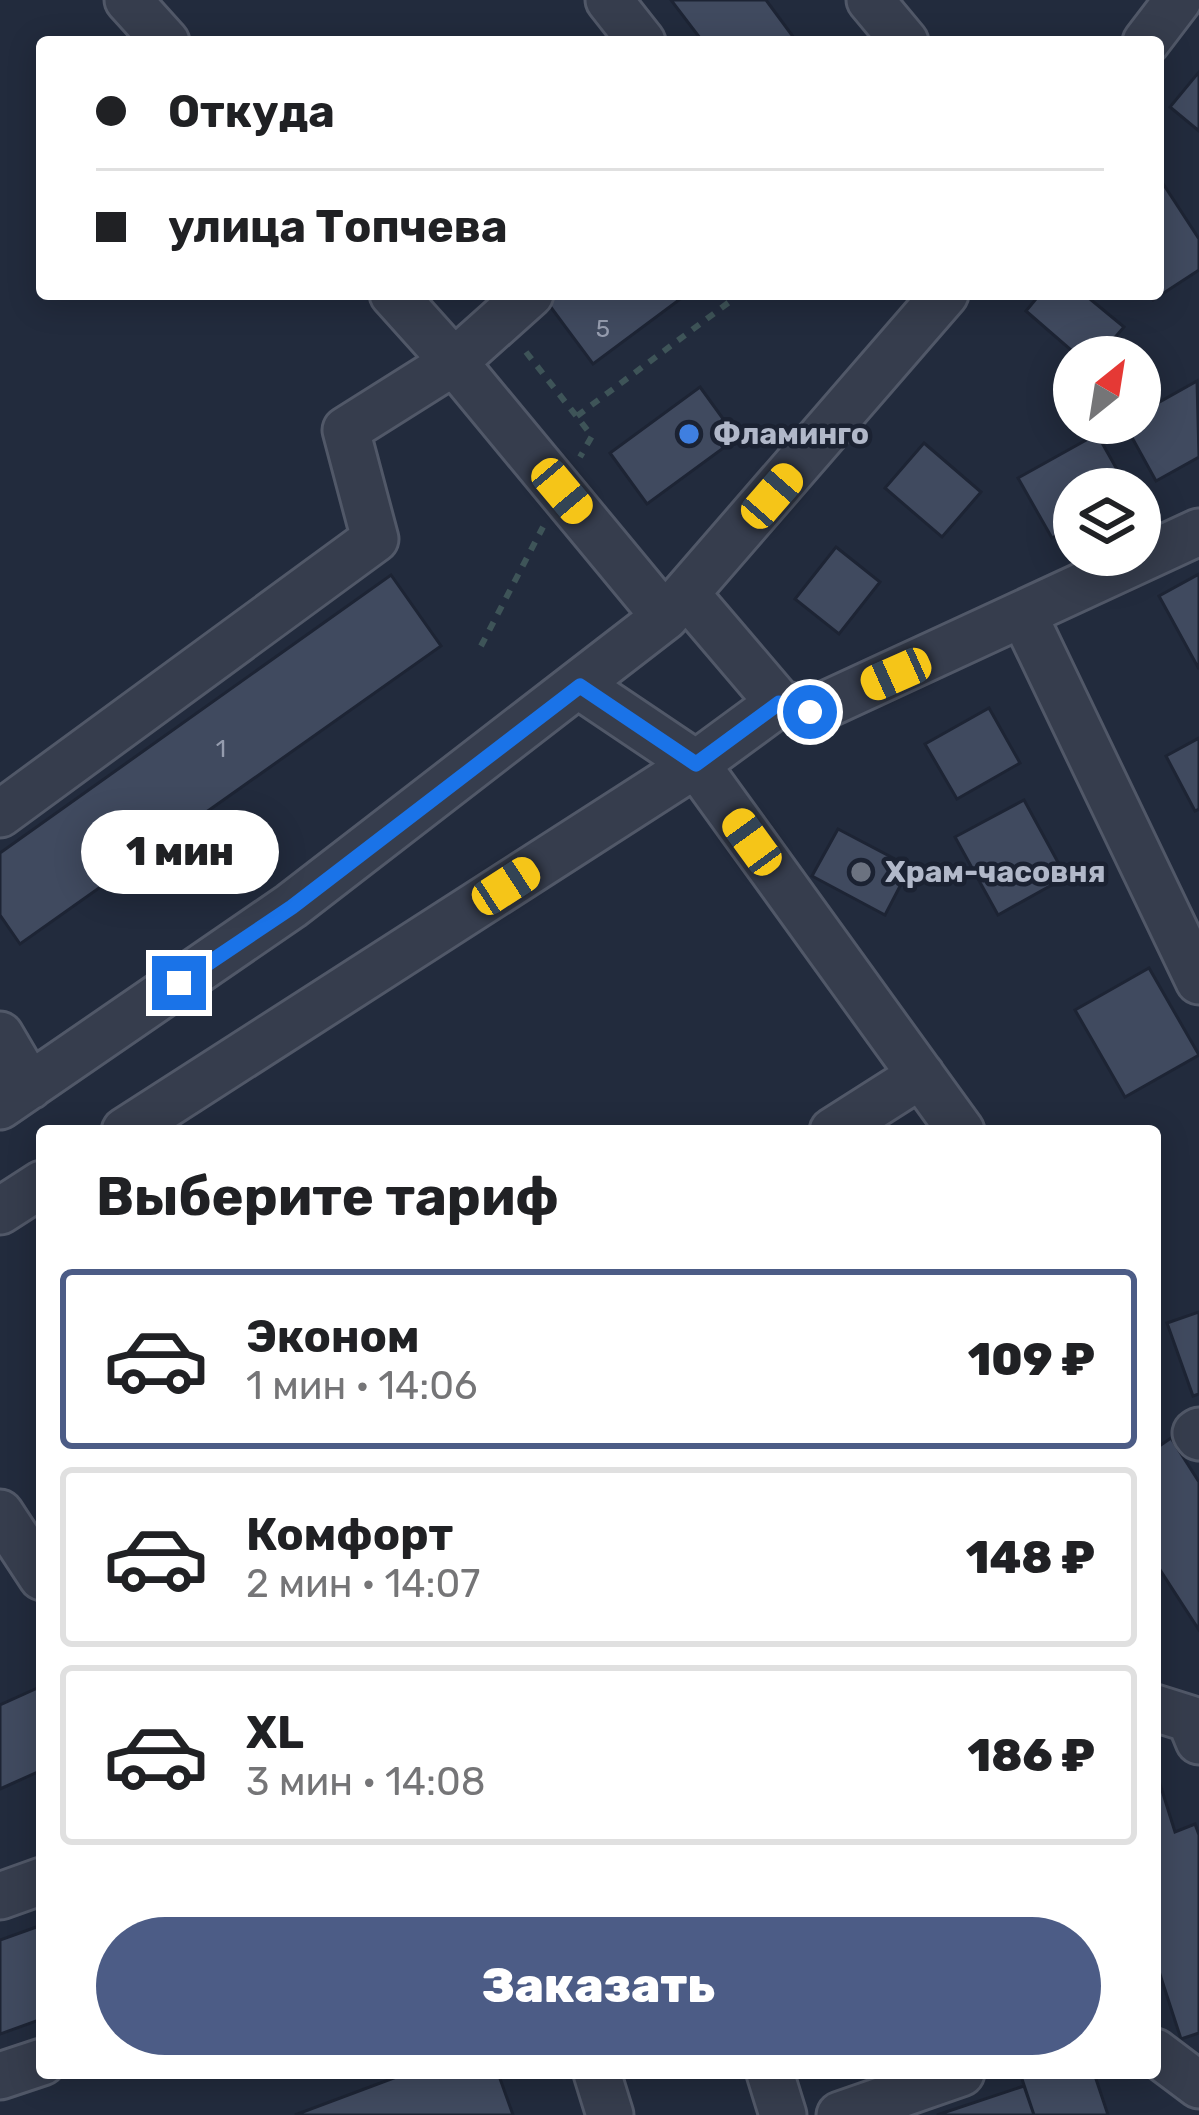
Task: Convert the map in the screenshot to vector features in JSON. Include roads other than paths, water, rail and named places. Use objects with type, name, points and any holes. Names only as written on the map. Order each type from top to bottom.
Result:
[{"type":"street","points":[[128,0],[161,36]]},
{"type":"street","points":[[609,0],[638,36]]},
{"type":"street","points":[[870,0],[900,36]]},
{"type":"street","points":[[1151,36],[1178,0]]},
{"type":"street","points":[[398,300],[676,606],[779,703],[810,712],[1199,532]]},
{"type":"street","points":[[0,814],[374,539],[346,430],[454,362],[523,300]]},
{"type":"street","points":[[0,1035],[15,1096],[292,907],[580,686],[676,606],[940,300]]},
{"type":"street","points":[[1024,616],[1199,981]]},
{"type":"street","points":[[580,686],[696,764],[957,1125]]},
{"type":"street","points":[[134,1125],[696,764],[779,703]]},
{"type":"street","points":[[842,1125],[921,1075]]},
{"type":"street","points":[[0,1211],[36,1188]]},
{"type":"street","points":[[0,1513],[36,1568]]},
{"type":"street","points":[[1161,1710],[1190,1719],[1199,1741]]},
{"type":"street","points":[[0,1896],[36,1883]]},
{"type":"street","points":[[0,2076],[36,2064]]},
{"type":"street","points":[[599,2079],[610,2115]]},
{"type":"street","points":[[772,2079],[783,2115]]},
{"type":"street","points":[[840,2115],[944,2079]]},
{"type":"place","name":"Фламинго","points":[[689,434]]},
{"type":"place","name":"Храм-часовня","points":[[861,872]]}]
